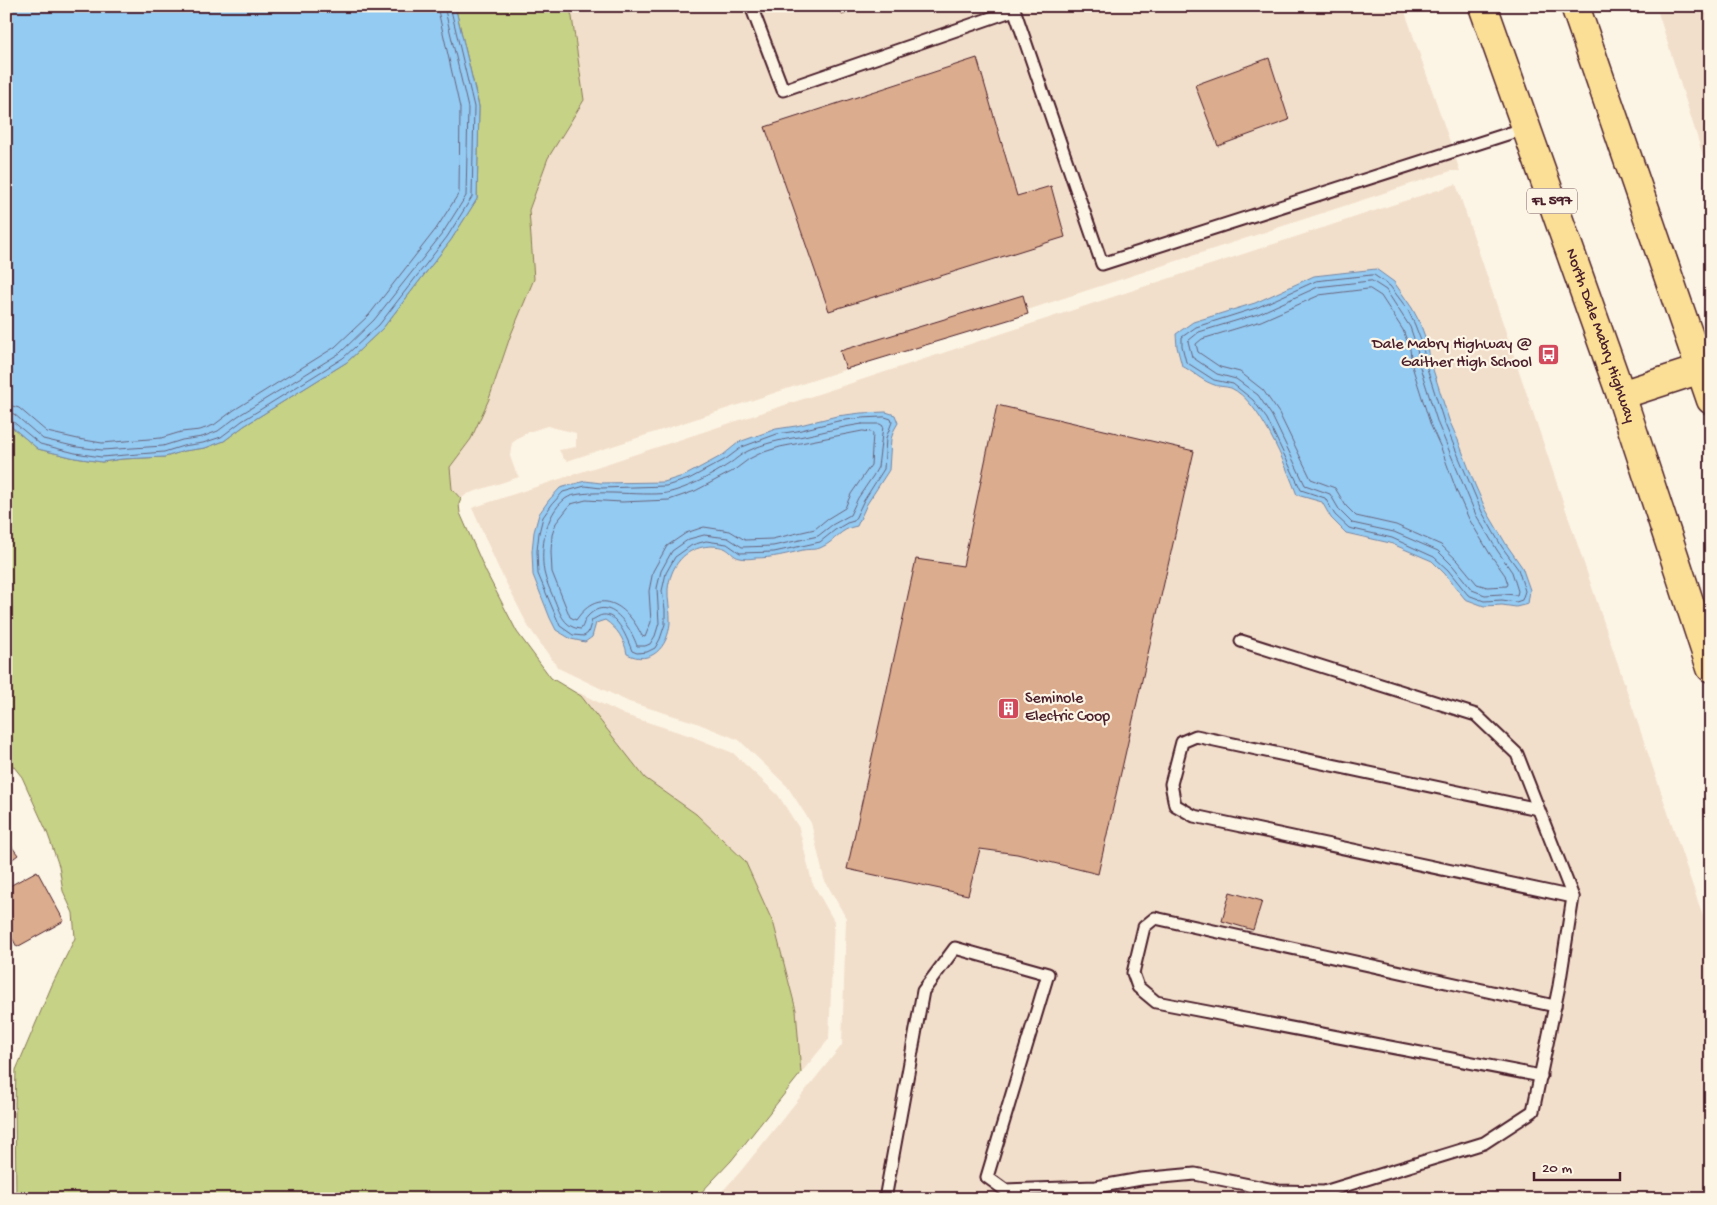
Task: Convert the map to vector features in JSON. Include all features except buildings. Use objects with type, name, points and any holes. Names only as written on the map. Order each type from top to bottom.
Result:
[{"type":"main road","name":"North Dale Mabry Highway","points":[[1484,6],[1621,395],[1711,668]]},
{"type":"main road","points":[[1575,6],[1706,367],[1711,400]]},
{"type":"main road","points":[[1621,395],[1706,367]]},
{"type":"lane","points":[[751,6],[783,90],[1014,8],[1102,264],[1526,128]]},
{"type":"lane","points":[[885,1199],[923,991],[955,948],[1048,974],[987,1177],[1003,1195],[1096,1187],[1141,1179],[1195,1174],[1279,1195],[1324,1192],[1484,1143],[1533,1111],[1555,1006],[1573,897],[1517,754],[1476,715],[1241,641]]},
{"type":"lane","points":[[1538,808],[1196,736],[1182,742],[1171,784],[1175,804],[1194,816],[1573,897]]},
{"type":"lane","points":[[1541,1076],[1156,1002],[1138,986],[1133,973],[1144,927],[1155,918],[1555,1006]]},
{"type":"shaded area","points":[[569,6],[1403,6],[1460,171],[1451,171],[567,461],[559,450],[576,447],[576,433],[547,426],[526,433],[512,443],[510,456],[519,477],[467,494],[461,499],[452,489],[450,467],[471,439],[489,399],[510,337],[534,279],[529,210],[548,158],[584,100]]},
{"type":"shaded area","points":[[1656,6],[1711,6],[1711,181]]},
{"type":"shaded area","name":"Seminole Electric Coop","points":[[1456,184],[1711,940],[1711,1199],[715,1199],[740,1172],[842,1045],[846,918],[824,879],[811,823],[787,786],[739,740],[694,722],[629,702],[558,668],[528,626],[498,567],[472,508]]},
{"type":"shaded area","points":[[575,691],[625,715],[691,736],[733,753],[778,795],[799,828],[812,882],[834,921],[829,1039],[801,1073],[796,1010],[774,925],[745,861],[696,814],[645,778],[581,696]]},
{"type":"green space","points":[[455,6],[569,6],[584,100],[548,158],[529,210],[534,279],[510,337],[489,399],[471,439],[450,467],[452,489],[461,499],[459,504],[460,513],[486,572],[517,632],[551,678],[581,696],[645,778],[696,814],[745,861],[774,925],[796,1010],[801,1073],[731,1161],[695,1199],[16,1199],[16,1070],[52,985],[75,938],[73,913],[63,891],[59,866],[47,832],[22,777],[6,757],[6,422],[38,449],[75,458],[102,462],[165,457],[184,451],[205,448],[224,441],[244,426],[347,362],[383,328],[451,240],[477,199],[479,106]]},
{"type":"water","points":[[6,6],[455,6],[479,107],[477,199],[451,240],[383,328],[347,362],[244,426],[224,441],[205,448],[184,451],[165,457],[102,462],[38,449],[6,422]]},
{"type":"water","points":[[1376,269],[1394,282],[1420,323],[1449,420],[1486,510],[1522,567],[1530,590],[1528,604],[1516,607],[1502,605],[1484,606],[1465,599],[1432,561],[1390,543],[1346,533],[1331,518],[1322,502],[1297,495],[1271,436],[1262,420],[1242,395],[1231,388],[1216,386],[1182,366],[1176,334],[1193,322],[1255,303],[1314,276]]},
{"type":"water","points":[[886,412],[895,415],[898,423],[891,439],[889,470],[867,504],[857,526],[842,532],[820,548],[773,557],[742,558],[735,556],[724,548],[712,546],[706,546],[688,553],[677,564],[669,581],[669,632],[662,647],[651,656],[644,658],[627,654],[620,635],[605,620],[596,623],[592,637],[585,642],[571,639],[556,630],[533,575],[532,551],[534,532],[539,514],[560,488],[585,481],[601,483],[664,482],[686,475],[723,455],[739,442],[776,429],[837,416]]},
{"type":"place","name":"Dale Mabry Highway @ Gaither High School","points":[[1548,354]]},
{"type":"place","name":"Seminole Electric Coop","points":[[1009,708]]}]
